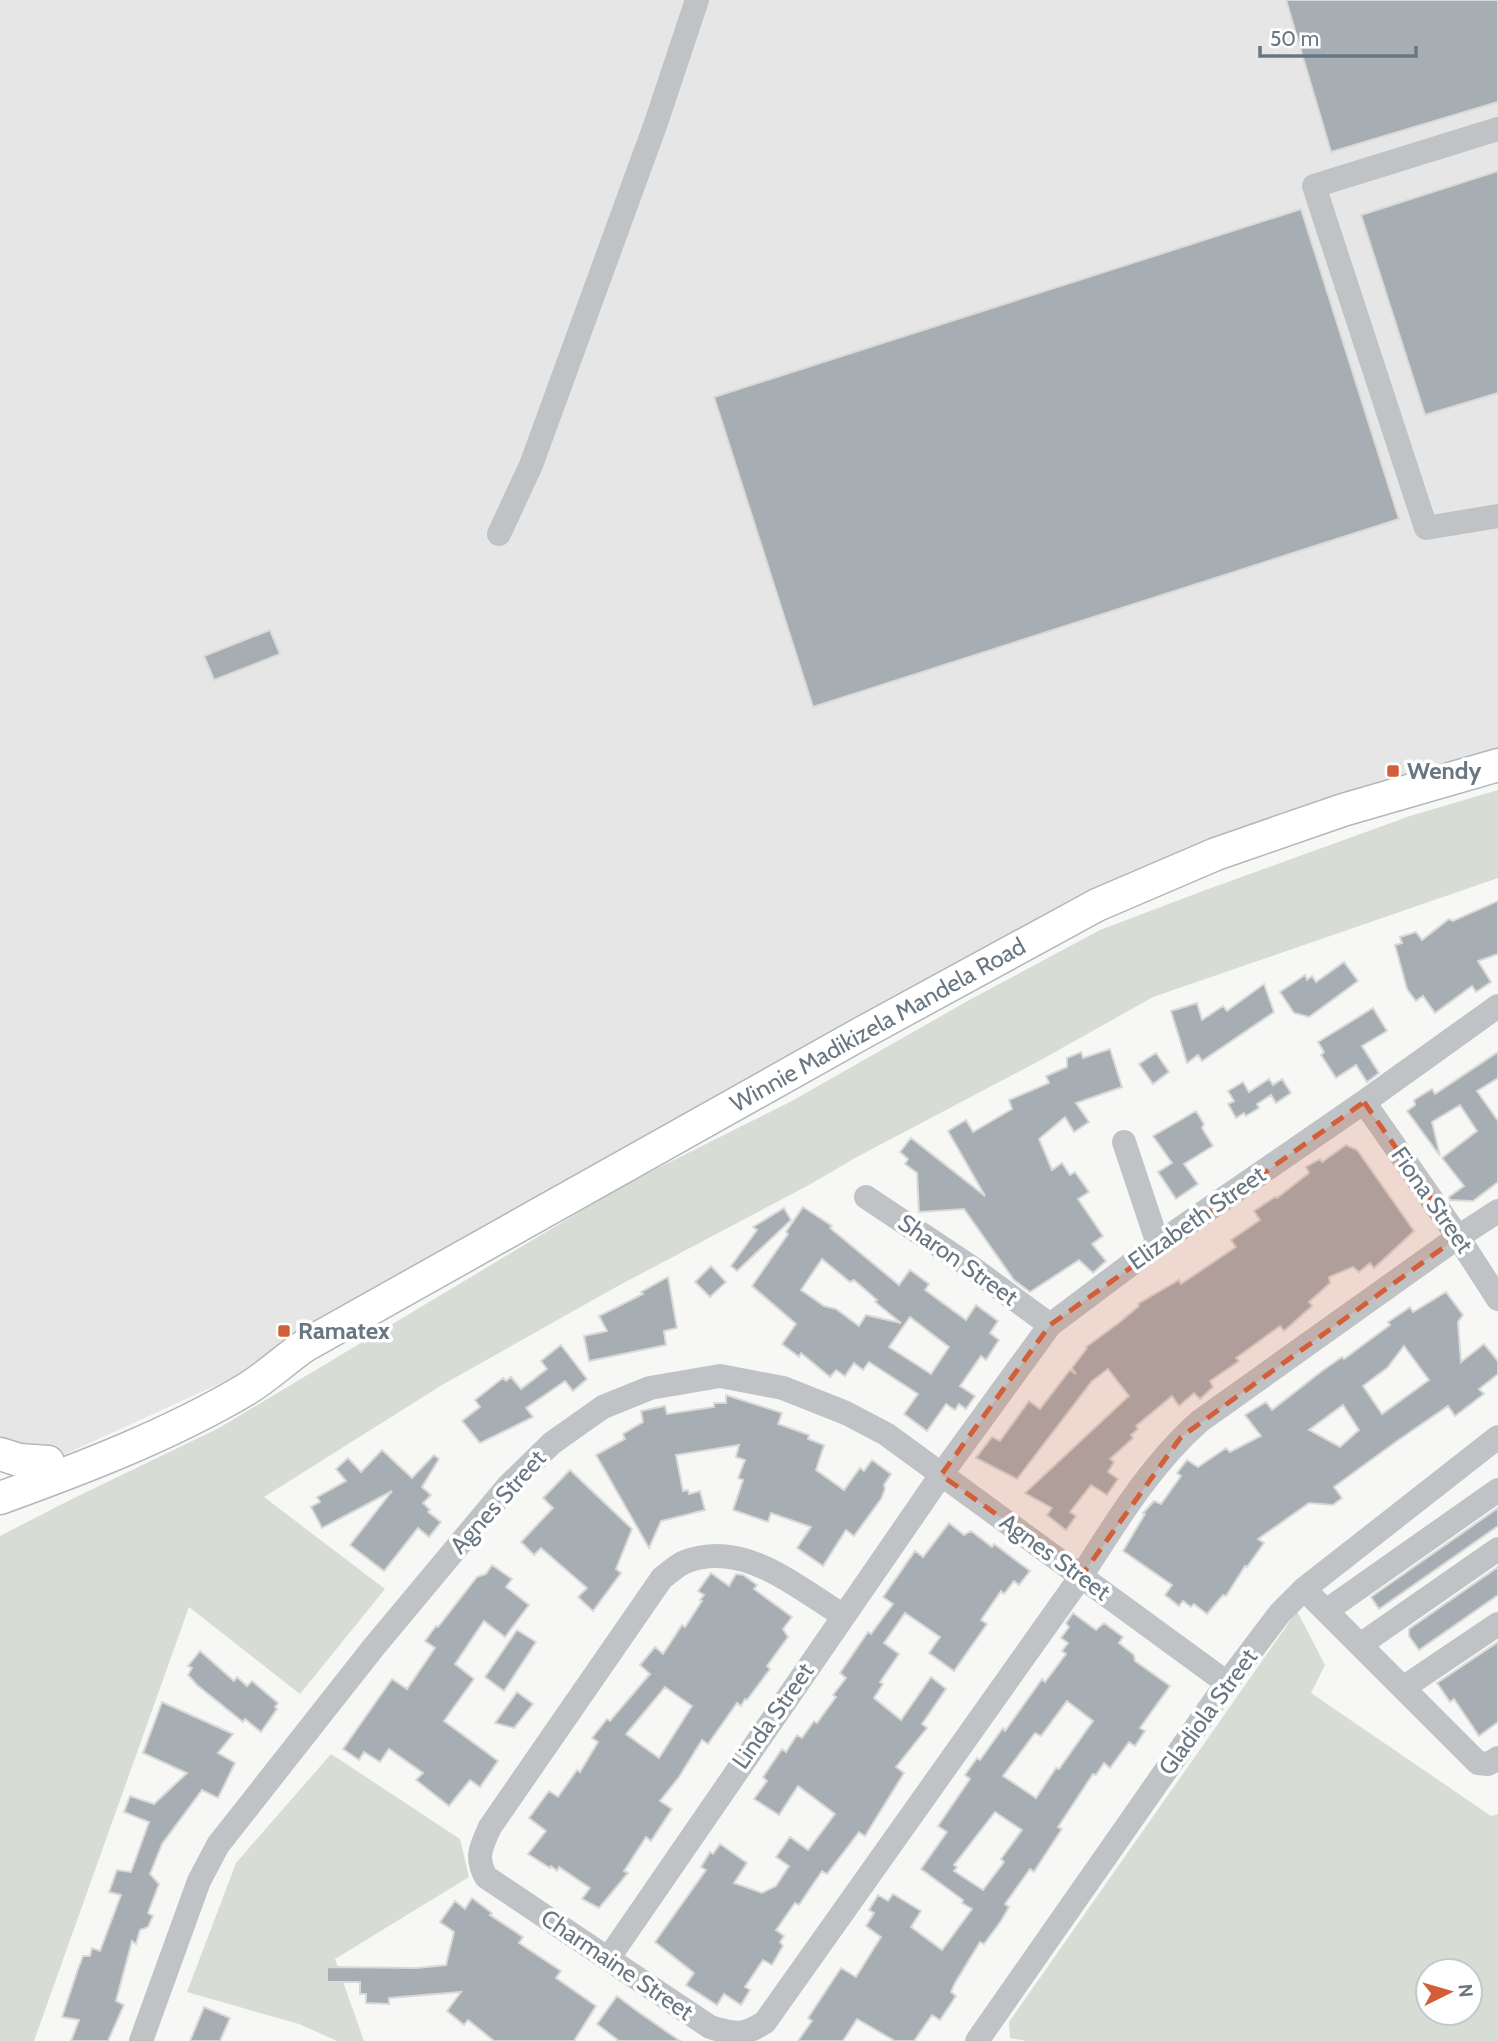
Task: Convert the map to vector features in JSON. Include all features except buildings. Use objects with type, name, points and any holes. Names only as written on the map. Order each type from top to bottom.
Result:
[{"type":"main road","name":"Winnie Madikizela Mandela Road","points":[[0,1498],[47,1472],[200,1414],[248,1389],[290,1355],[862,1033],[1097,905],[1229,849],[1343,810],[1498,765]]},
{"type":"main road","points":[[0,1454],[47,1472],[0,1509]]},
{"type":"main road","name":"Winnie Madikizela Mandela Road","points":[[0,1480],[47,1472]]},
{"type":"street","points":[[499,534],[531,464],[656,123],[697,0]]},
{"type":"street","points":[[1498,129],[1314,186],[1426,528],[1498,516]]},
{"type":"street","name":"Elizabeth Street","points":[[941,1475],[1050,1325],[1158,1244],[1498,1006]]},
{"type":"street","name":"Fiona Street","points":[[1364,1102],[1458,1237],[1498,1300]]},
{"type":"street","points":[[1124,1142],[1158,1244]]},
{"type":"street","name":"Sharon Street","points":[[866,1197],[971,1267],[1050,1325]]},
{"type":"street","points":[[1082,1575],[1118,1519],[1181,1437],[1200,1420],[1498,1211]]},
{"type":"street","name":"Agnes Street","points":[[141,2041],[200,1881],[218,1845],[373,1648],[508,1486],[552,1443],[603,1406],[650,1388],[720,1376],[783,1388],[846,1413],[886,1434],[1227,1683]]},
{"type":"street","name":"Gladiola Street","points":[[979,2040],[1227,1683],[1280,1614],[1304,1589],[1498,1437]]},
{"type":"street","name":"Linda Street","points":[[608,1959],[941,1475]]},
{"type":"street","points":[[1326,1611],[1498,1490]]},
{"type":"street","points":[[1360,1645],[1498,1549]]},
{"type":"street","name":"Charmaine Street","points":[[844,1616],[761,1565],[733,1556],[713,1556],[683,1563],[662,1578],[490,1827],[480,1849],[480,1866],[486,1877],[710,2027],[734,2034],[750,2032],[765,2022],[1082,1575]]},
{"type":"street","points":[[1304,1589],[1478,1763],[1488,1764],[1498,1758]]},
{"type":"street","points":[[1403,1688],[1498,1624]]},
{"type":"highlighted area","points":[[1364,1102],[1458,1237],[1181,1437],[1082,1575],[941,1475],[1050,1325]]},
{"type":"shaded area","points":[[0,0],[1498,0],[1498,765],[1208,852],[243,1373],[48,1462],[0,1454]]},
{"type":"shaded area","points":[[1498,790],[1498,878],[1153,997],[1039,1061],[616,1287],[442,1385],[264,1497],[385,1589],[300,1694],[189,1607],[34,2041],[0,2041],[0,1536],[219,1428],[626,1184],[790,1102],[973,998],[1100,930],[1410,816]]},
{"type":"shaded area","points":[[1297,1611],[1325,1665],[1311,1693],[1491,1816],[1498,1814],[1498,2041],[1027,2041],[1010,2038],[1009,2022]]},
{"type":"shaded area","points":[[331,1754],[460,1839],[469,1877],[335,1959],[364,2041],[337,2041],[299,2024],[187,1992],[236,1863]]},
{"type":"place","name":"Wendy","points":[[1393,771]]},
{"type":"place","name":"Ramatex","points":[[284,1331]]}]
